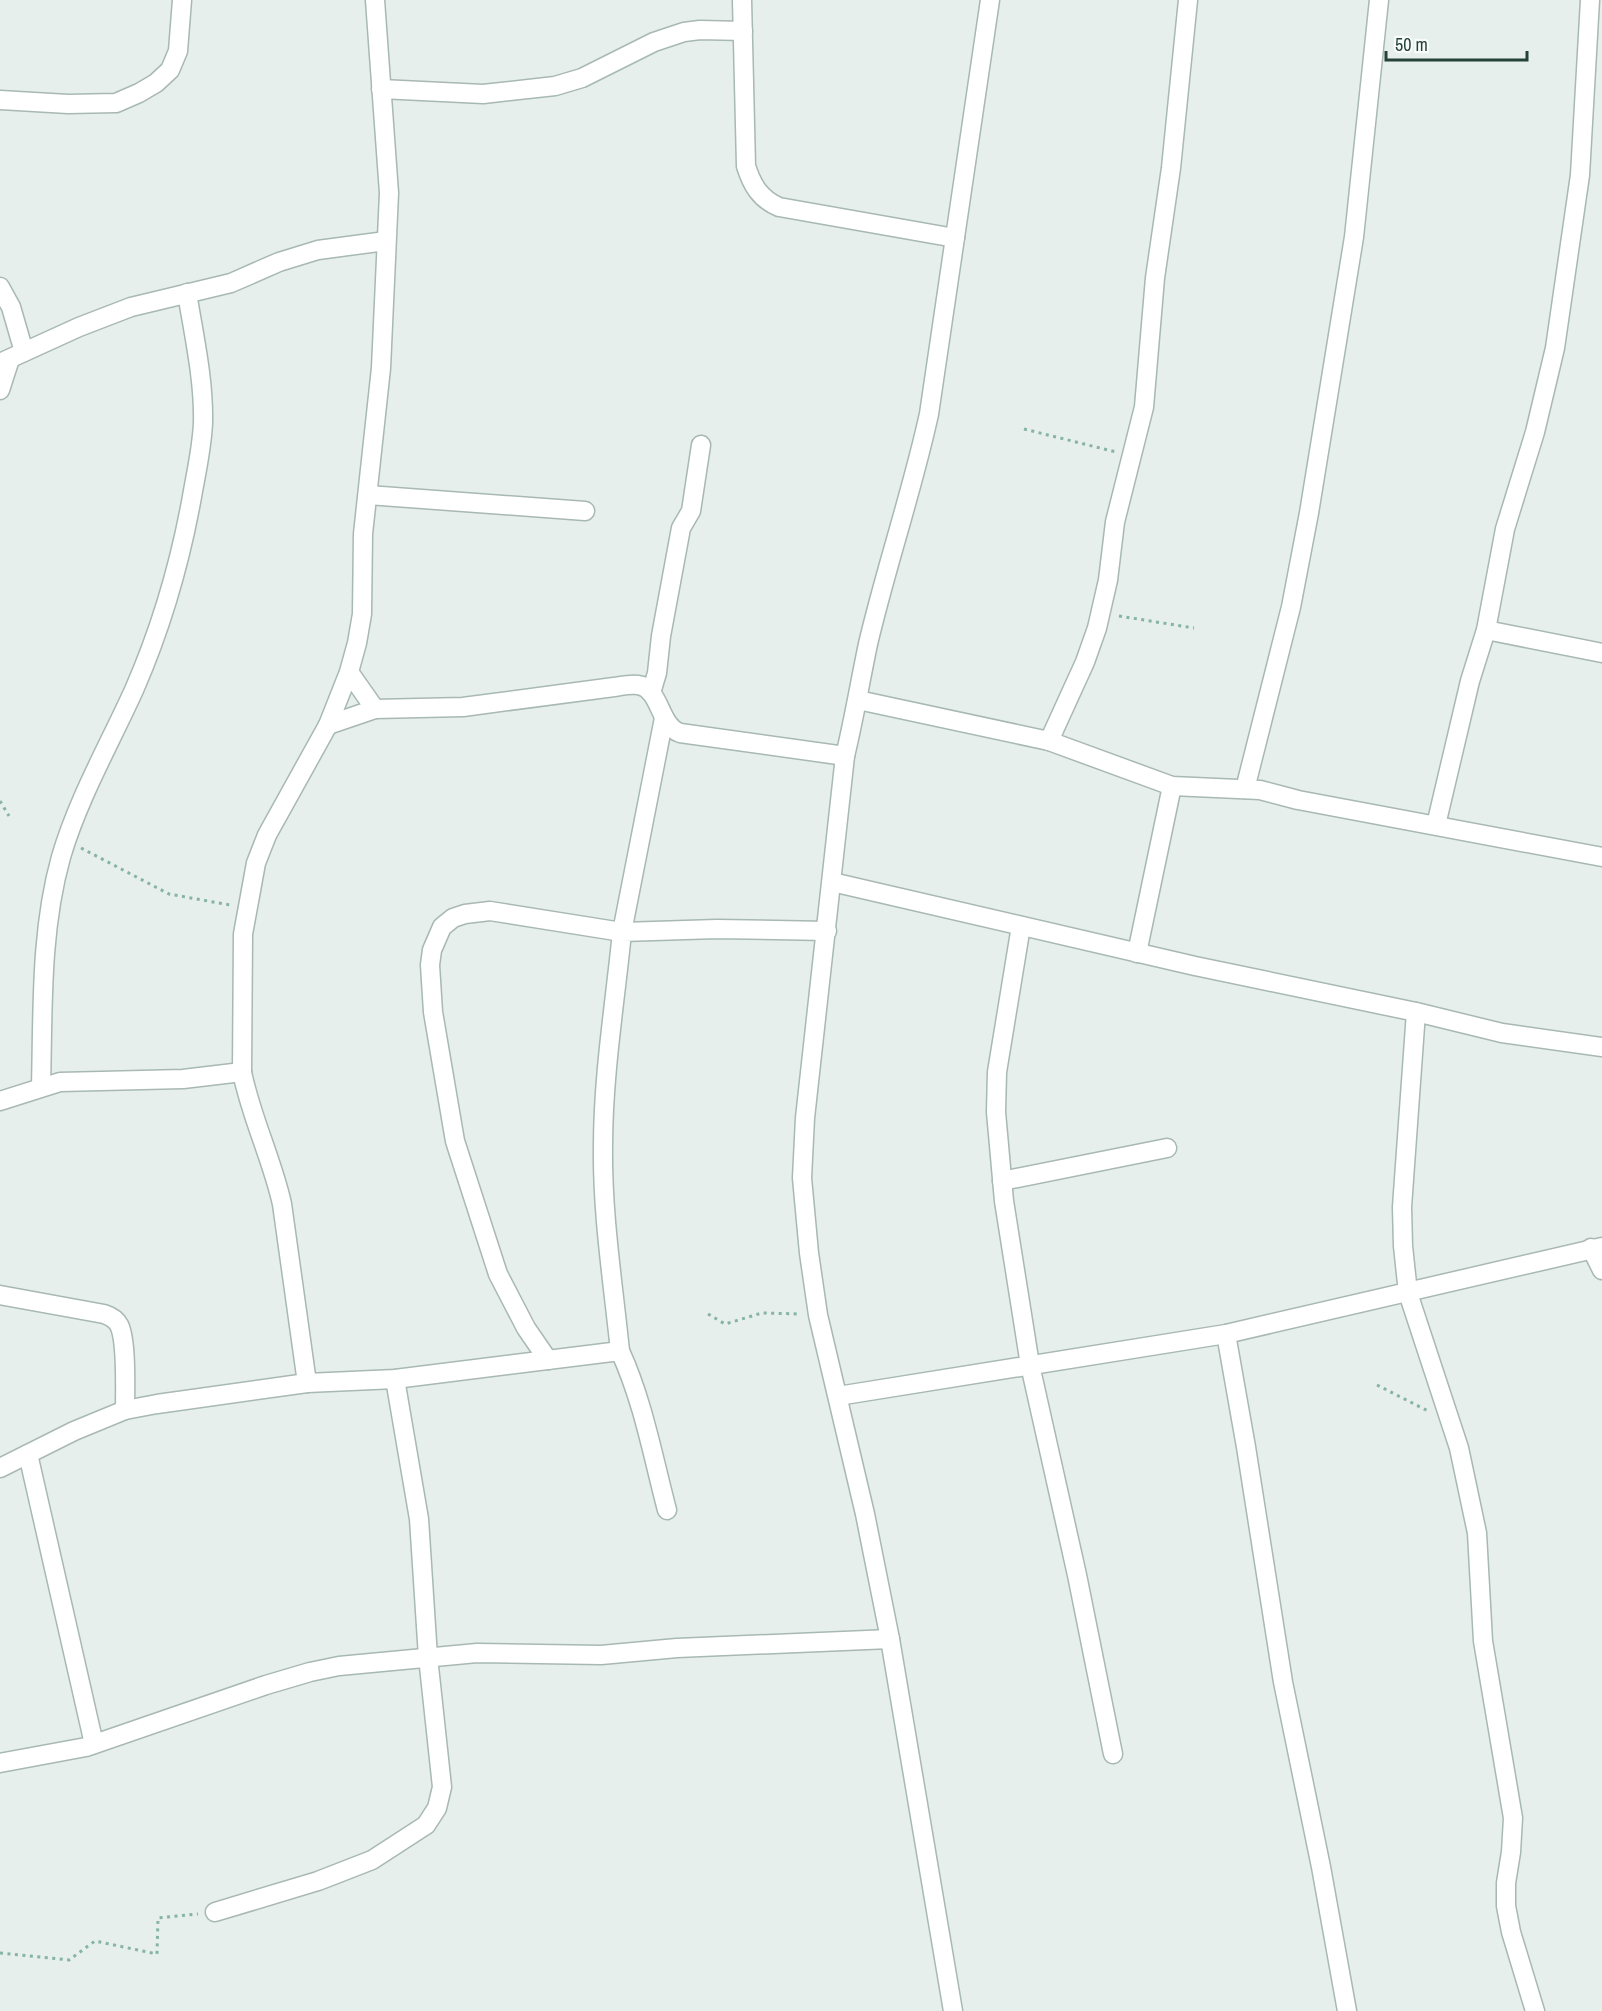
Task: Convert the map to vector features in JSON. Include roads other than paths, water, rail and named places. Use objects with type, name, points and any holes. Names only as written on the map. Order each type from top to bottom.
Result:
[{"type":"street","points":[[0,114],[0,100],[68,104],[116,103],[156,83],[170,70],[178,51],[182,0]]},
{"type":"street","points":[[307,1383],[282,1204],[242,1072],[243,934],[256,863],[267,835],[328,725],[349,672],[362,614],[363,534],[381,368],[389,193],[375,0]]},
{"type":"street","points":[[742,0],[746,166],[750,179],[760,196],[779,207],[955,238]]},
{"type":"street","points":[[953,2011],[890,1639],[838,1396],[818,1315],[802,1178],[805,1118],[845,756],[868,644],[918,464],[929,414],[990,0]]},
{"type":"street","points":[[1048,741],[1084,662],[1101,613],[1108,580],[1112,538],[1143,407],[1155,278],[1171,168],[1188,0]]},
{"type":"street","points":[[1245,789],[1291,607],[1311,501],[1354,237],[1380,0]]},
{"type":"street","points":[[1436,825],[1470,681],[1486,630],[1505,529],[1535,432],[1556,348],[1580,175],[1590,0]]},
{"type":"street","points":[[381,89],[483,94],[545,88],[582,78],[654,42],[684,32],[743,31]]},
{"type":"street","points":[[11,358],[105,316],[142,304],[231,283],[279,262],[318,250],[386,241]]},
{"type":"street","points":[[0,287],[11,307],[11,358],[0,390]]},
{"type":"street","points":[[42,1087],[44,953],[51,899],[67,840],[84,796],[135,689],[159,628],[172,587],[191,505],[203,424],[202,387],[187,293]]},
{"type":"street","points":[[651,693],[657,673],[661,636],[681,528],[691,511],[701,445]]},
{"type":"street","points":[[368,495],[585,511]]},
{"type":"street","points":[[1486,630],[1602,652]]},
{"type":"street","points":[[349,672],[375,709]]},
{"type":"street","points":[[328,725],[375,709],[463,707],[639,685],[651,693],[671,728],[680,733],[845,756]]},
{"type":"street","points":[[858,700],[1048,741],[1172,786],[1260,790],[1298,800],[1602,857]]},
{"type":"street","points":[[664,718],[622,932],[606,1090],[603,1146],[605,1200],[620,1351],[639,1403],[667,1510]]},
{"type":"street","points":[[1137,953],[1172,786]]},
{"type":"street","points":[[832,882],[1137,953],[1502,1032],[1602,1047]]},
{"type":"street","points":[[548,1360],[526,1328],[498,1274],[455,1141],[433,1012],[429,965],[432,950],[442,927],[447,922],[465,914],[490,911],[622,932],[717,929],[827,931]]},
{"type":"street","points":[[1021,926],[998,1072],[996,1112],[1002,1181],[1030,1365],[1077,1575],[1113,1754]]},
{"type":"street","points":[[1416,1012],[1402,1207],[1408,1293],[1459,1448],[1477,1533],[1484,1641],[1513,1818],[1506,1883],[1506,1906],[1511,1932],[1535,2011]]},
{"type":"street","points":[[0,1101],[68,1081],[183,1079],[242,1072]]},
{"type":"street","points":[[1002,1181],[1167,1148]]},
{"type":"street","points":[[838,1396],[1226,1334],[1597,1247],[1602,1270]]},
{"type":"street","points":[[0,1295],[104,1314],[114,1319],[123,1337],[125,1410]]},
{"type":"street","points":[[1226,1334],[1283,1682],[1321,1867],[1347,2011]]},
{"type":"street","points":[[0,1468],[74,1431],[125,1410],[307,1383],[395,1379],[620,1351]]},
{"type":"street","points":[[215,1912],[318,1881],[372,1860],[413,1835],[432,1816],[441,1797],[442,1787],[428,1657],[418,1519],[395,1379]]},
{"type":"street","points":[[28,1454],[94,1744]]},
{"type":"street","points":[[0,1763],[64,1752],[94,1744],[192,1709],[310,1672],[357,1664],[499,1652],[601,1655],[677,1648],[890,1639]]}]
